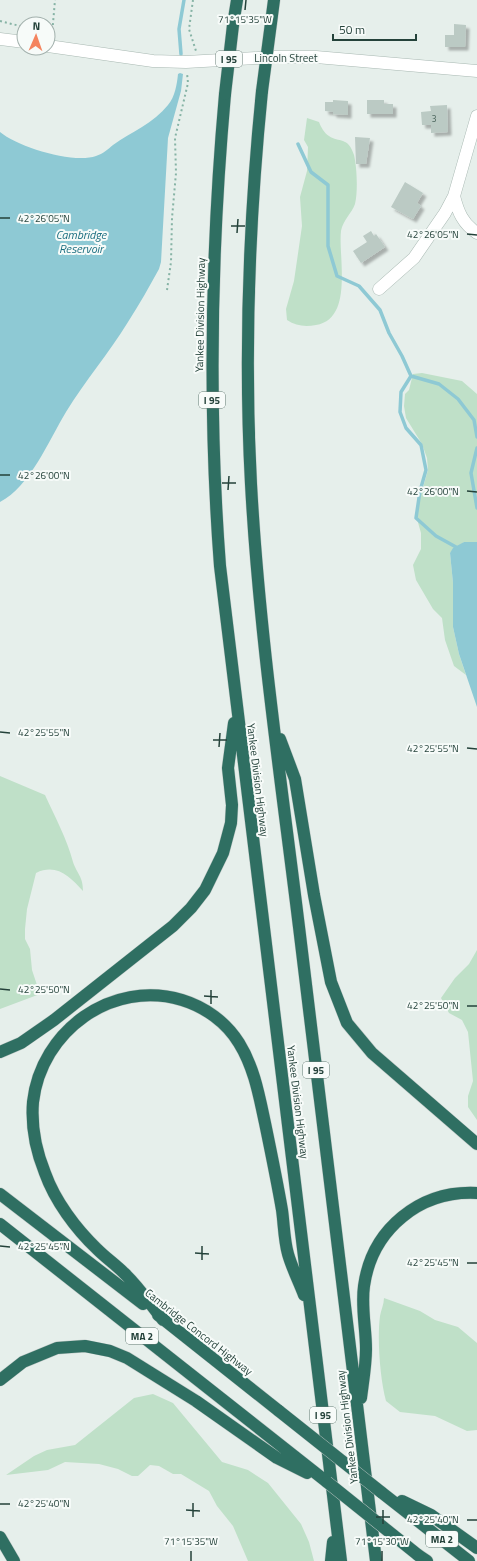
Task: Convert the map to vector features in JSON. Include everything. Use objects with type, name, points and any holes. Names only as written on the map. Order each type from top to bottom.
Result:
[{"type":"highway","name":"Yankee Division Highway","points":[[237,0],[225,94],[214,261],[213,445],[220,566],[341,1561]]},
{"type":"highway","name":"Yankee Division Highway","points":[[274,0],[262,91],[250,250],[248,404],[257,565],[274,721],[376,1561]]},
{"type":"highway","points":[[0,1052],[21,1043],[54,1020],[173,926],[191,908],[205,890],[223,853],[231,823],[232,805],[228,768],[236,706]]},
{"type":"highway","points":[[274,721],[295,779],[306,853],[326,958],[331,982],[342,1014],[364,1046],[477,1144]]},
{"type":"highway","points":[[163,1320],[125,1274],[96,1249],[53,1192],[44,1173],[36,1146],[33,1127],[34,1101],[38,1083],[45,1064],[58,1042],[75,1024],[94,1009],[119,999],[138,995],[165,996],[186,1001],[203,1009],[227,1028],[244,1051],[255,1078],[260,1100],[276,1174],[288,1253],[310,1311]]},
{"type":"highway","points":[[359,1419],[366,1350],[363,1296],[367,1271],[374,1251],[391,1226],[417,1206],[428,1200],[449,1194],[477,1193]]},
{"type":"highway","name":"Cambridge Concord Highway","points":[[0,1194],[381,1492],[413,1512]]},
{"type":"highway","name":"MA 2","points":[[0,1224],[422,1558]]},
{"type":"highway","points":[[0,1380],[23,1362],[57,1348],[85,1346],[110,1351],[127,1358],[154,1375],[229,1424],[277,1458],[327,1482]]},
{"type":"highway","points":[[413,1512],[431,1515],[477,1548]]},
{"type":"highway","name":"MA 2","points":[[413,1512],[469,1561]]},
{"type":"highway","points":[[331,1561],[336,1518]]},
{"type":"highway","points":[[0,1537],[14,1561]]},
{"type":"street","points":[[0,38],[16,41]]},
{"type":"street","name":"Lincoln Street","points":[[56,47],[137,60],[186,62],[275,56],[316,57],[367,60],[477,71]]},
{"type":"street","points":[[379,289],[414,258],[454,196],[477,116]]},
{"type":"street","points":[[454,196],[457,210],[462,220],[477,233]]},
{"type":"path","points":[[53,16],[55,0]]},
{"type":"path","points":[[193,0],[188,28],[200,61]]},
{"type":"path","points":[[0,21],[16,24]]},
{"type":"path","points":[[167,290],[171,262],[172,218],[176,173],[175,138],[188,83],[186,62]]},
{"type":"green space","points":[[307,118],[319,122],[324,132],[333,138],[346,142],[352,149],[355,160],[357,186],[355,204],[341,231],[342,285],[336,311],[328,320],[316,325],[301,326],[287,320],[286,309],[294,281],[302,226],[300,197],[307,171],[308,147],[304,140]]},
{"type":"green space","points":[[422,373],[462,381],[477,394],[477,542],[464,542],[450,553],[453,583],[453,627],[459,654],[466,675],[454,666],[445,640],[442,618],[433,609],[416,580],[413,565],[421,549],[421,533],[417,519],[418,505],[428,470],[427,458],[422,444],[406,418],[404,406],[405,394],[409,390],[413,374]]},
{"type":"green space","points":[[0,776],[45,795],[68,845],[81,878],[83,891],[68,877],[57,871],[44,870],[36,873],[27,909],[25,939],[30,949],[32,970],[40,994],[0,1009]]},
{"type":"green space","points":[[477,950],[477,1120],[468,1107],[468,1096],[473,1081],[468,1032],[462,1020],[449,1013],[441,998],[455,978],[469,964]]},
{"type":"green space","points":[[384,1298],[420,1311],[435,1320],[458,1327],[477,1343],[477,1430],[467,1431],[435,1416],[400,1412],[386,1401],[382,1382],[379,1347],[379,1325]]},
{"type":"green space","points":[[153,1394],[173,1403],[222,1462],[248,1470],[268,1483],[301,1524],[309,1542],[314,1561],[248,1561],[233,1526],[217,1506],[209,1491],[181,1474],[173,1474],[159,1466],[150,1465],[138,1476],[132,1476],[118,1469],[99,1464],[65,1462],[48,1470],[6,1475],[34,1456],[47,1450],[75,1445],[134,1398]]},
{"type":"water","name":"Cambridge Reservoir","points":[[178,74],[183,74],[181,91],[168,138],[161,262],[159,269],[121,333],[66,412],[46,449],[30,474],[21,486],[0,502],[0,132],[8,138],[46,153],[74,158],[96,156],[103,153],[120,140],[156,117],[168,105],[172,98]]},
{"type":"water","points":[[464,542],[477,542],[477,707],[459,654],[453,627],[453,583],[450,553],[453,548]]},
{"type":"building","points":[[454,24],[466,25],[465,47],[445,47],[445,35],[454,35]]},
{"type":"building","points":[[333,100],[348,101],[348,115],[333,114],[333,112],[325,111],[325,102],[333,102]]},
{"type":"building","points":[[367,100],[384,100],[384,104],[393,104],[393,114],[367,114]]},
{"type":"building","points":[[447,105],[448,132],[431,133],[431,125],[422,125],[421,112],[431,111],[430,106]]},
{"type":"building","points":[[355,137],[370,138],[366,164],[356,164]]},
{"type":"building","points":[[405,182],[423,193],[417,203],[421,206],[413,219],[391,207]]},
{"type":"building","points":[[371,231],[374,236],[376,234],[385,247],[361,263],[353,251],[367,242],[363,236]]},
{"type":"waterway","points":[[181,54],[179,29],[184,0]]},
{"type":"waterway","points":[[298,144],[311,172],[328,185],[328,246],[337,276],[359,286],[380,310],[389,333],[411,376],[401,392],[400,412],[406,428],[421,445],[426,470],[420,491],[416,518],[436,536],[456,547]]},
{"type":"waterway","points":[[411,376],[439,384],[458,399],[474,420],[477,437]]},
{"type":"waterway","points":[[477,448],[471,473],[477,508]]}]
